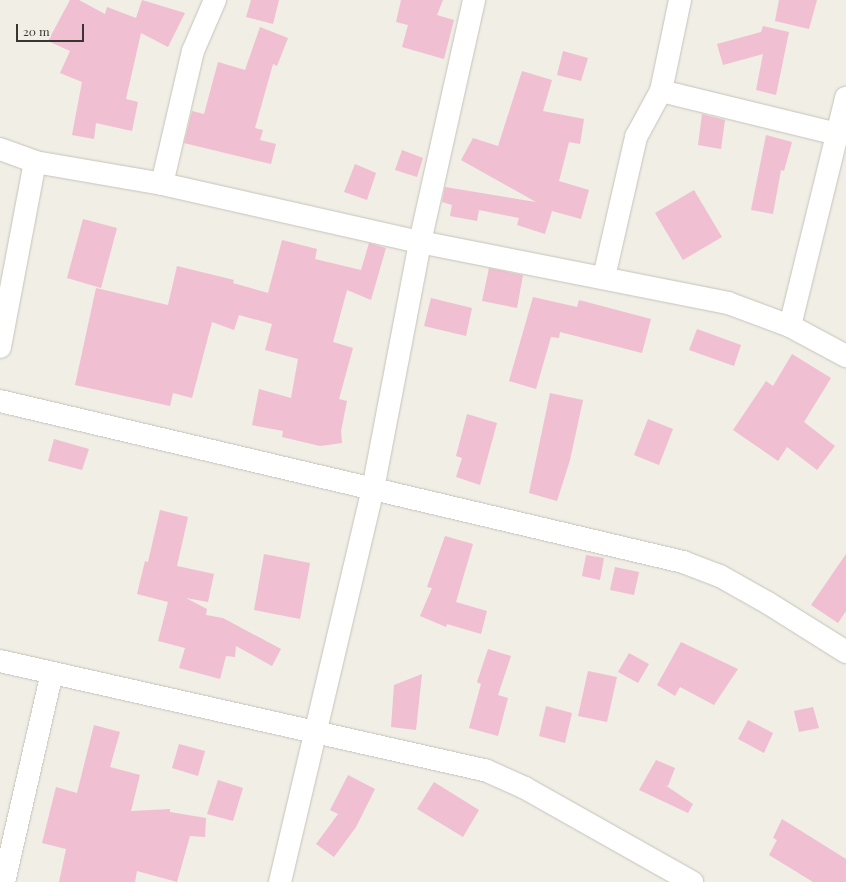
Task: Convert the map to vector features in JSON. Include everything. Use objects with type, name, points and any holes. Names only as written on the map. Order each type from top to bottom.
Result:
[{"type":"street","points":[[162,184],[193,51],[215,0]]},
{"type":"street","points":[[280,882],[313,732],[372,489],[420,242],[474,0]]},
{"type":"street","points":[[604,278],[636,137],[661,91],[680,0]]},
{"type":"street","points":[[661,91],[837,134]]},
{"type":"street","points":[[790,326],[846,98]]},
{"type":"street","points":[[0,149],[35,162],[162,184],[420,242],[728,303],[790,326],[846,356]]},
{"type":"street","points":[[0,347],[35,162]]},
{"type":"street","points":[[0,401],[683,562],[720,576],[768,603],[846,652]]},
{"type":"street","points":[[0,661],[485,770],[525,788],[692,882]]},
{"type":"street","points":[[4,882],[52,673]]},
{"type":"building","points":[[70,0],[79,0],[105,14],[107,7],[136,18],[142,0],[185,13],[168,47],[141,33],[126,99],[138,102],[132,131],[96,123],[94,139],[72,135],[82,82],[60,73],[70,51],[48,41]]},
{"type":"building","points":[[251,0],[279,0],[273,24],[246,17]]},
{"type":"building","points":[[401,0],[443,0],[437,15],[454,20],[444,59],[402,47],[408,25],[396,22]]},
{"type":"building","points":[[779,0],[817,0],[809,29],[775,21]]},
{"type":"building","points":[[763,26],[789,32],[776,95],[756,90],[763,54],[723,65],[717,44],[761,32]]},
{"type":"building","points":[[260,27],[288,38],[277,66],[273,64],[255,128],[263,130],[260,140],[276,144],[271,164],[184,143],[192,111],[204,114],[218,62],[245,70]]},
{"type":"building","points":[[563,51],[588,58],[581,81],[557,75]]},
{"type":"building","points":[[522,71],[552,80],[543,111],[584,119],[580,144],[569,142],[559,181],[589,190],[581,219],[552,211],[545,234],[517,225],[519,218],[479,210],[477,221],[450,216],[452,205],[442,202],[445,187],[536,202],[461,160],[473,138],[498,146]]},
{"type":"building","points":[[702,114],[725,120],[721,149],[698,145]]},
{"type":"building","points":[[766,135],[792,142],[784,171],[781,170],[773,214],[751,210]]},
{"type":"building","points":[[402,150],[423,158],[417,177],[395,170]]},
{"type":"building","points":[[355,164],[376,173],[367,200],[344,192]]},
{"type":"building","points":[[694,190],[722,237],[683,260],[655,213]]},
{"type":"building","points":[[83,219],[117,228],[101,288],[67,278]]},
{"type":"building","points":[[282,240],[317,249],[315,259],[361,270],[369,243],[386,248],[371,300],[347,290],[333,342],[353,348],[339,399],[347,401],[341,431],[342,443],[320,446],[282,437],[283,431],[252,425],[259,389],[291,398],[298,359],[265,350],[272,324],[239,315],[234,330],[212,322],[192,398],[173,393],[170,406],[75,385],[96,288],[168,305],[177,266],[234,280],[233,283],[268,293]]},
{"type":"building","points":[[489,268],[523,275],[517,308],[482,301]]},
{"type":"building","points":[[533,297],[577,307],[579,300],[651,319],[642,353],[560,332],[559,338],[551,337],[536,389],[509,381]]},
{"type":"building","points":[[431,298],[472,308],[466,336],[424,326]]},
{"type":"building","points":[[697,329],[741,345],[734,366],[689,350]]},
{"type":"building","points":[[792,354],[831,378],[804,422],[835,446],[817,470],[787,447],[778,461],[733,430],[766,381],[773,386]]},
{"type":"building","points":[[550,393],[583,400],[570,460],[557,501],[529,493]]},
{"type":"building","points":[[467,414],[497,423],[480,485],[456,477],[462,458],[456,456]]},
{"type":"building","points":[[648,419],[673,429],[659,465],[634,455]]},
{"type":"building","points":[[54,439],[89,449],[82,470],[48,461]]},
{"type":"building","points":[[160,510],[188,517],[177,566],[214,574],[208,602],[186,598],[207,609],[206,615],[223,618],[281,649],[272,666],[236,646],[235,657],[226,656],[220,679],[179,668],[185,648],[158,641],[168,602],[137,594],[145,561],[148,562]]},
{"type":"building","points":[[445,536],[473,544],[456,602],[487,611],[481,634],[447,624],[446,627],[420,616],[432,588],[427,587]]},
{"type":"building","points":[[264,554],[310,563],[300,619],[254,610]]},
{"type":"building","points":[[846,554],[846,611],[838,623],[811,605]]},
{"type":"building","points":[[586,555],[604,558],[600,580],[582,576]]},
{"type":"building","points":[[615,567],[639,572],[634,595],[610,590]]},
{"type":"building","points":[[681,642],[738,669],[714,705],[680,687],[675,696],[657,685]]},
{"type":"building","points":[[488,649],[511,656],[498,695],[508,698],[498,736],[469,728],[481,684],[477,682]]},
{"type":"building","points":[[629,653],[649,664],[638,683],[618,672]]},
{"type":"building","points":[[588,671],[617,677],[607,722],[578,716]]},
{"type":"building","points":[[422,674],[416,730],[391,727],[394,685]]},
{"type":"building","points":[[546,706],[572,713],[565,743],[539,736]]},
{"type":"building","points":[[813,707],[819,728],[799,732],[794,711]]},
{"type":"building","points":[[748,720],[773,733],[764,753],[738,739]]},
{"type":"building","points":[[94,725],[120,732],[110,767],[140,775],[131,811],[170,809],[170,812],[206,818],[205,837],[190,836],[177,882],[137,871],[135,882],[59,882],[66,849],[42,843],[56,787],[77,793]]},
{"type":"building","points":[[179,744],[205,751],[198,776],[172,768]]},
{"type":"building","points":[[656,760],[675,768],[668,786],[665,785],[693,804],[688,813],[639,790]]},
{"type":"building","points":[[348,775],[375,789],[356,827],[334,857],[316,844],[338,814],[330,810]]},
{"type":"building","points":[[218,780],[243,788],[233,821],[207,814]]},
{"type":"building","points":[[434,782],[479,810],[463,837],[417,809]]},
{"type":"building","points":[[782,819],[846,859],[846,882],[813,882],[769,855],[777,840],[773,838]]}]
